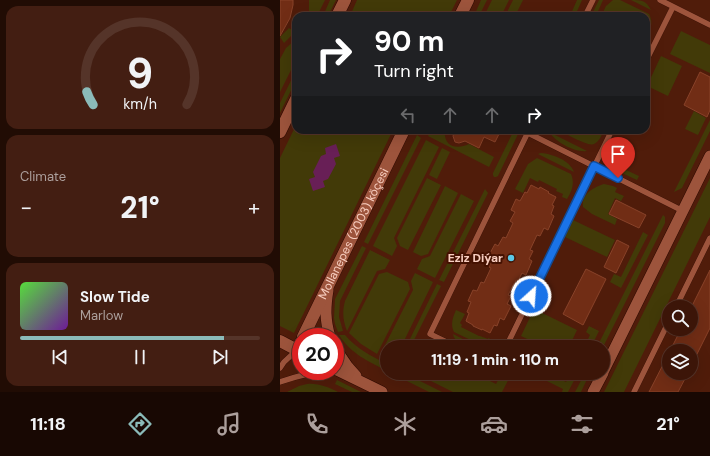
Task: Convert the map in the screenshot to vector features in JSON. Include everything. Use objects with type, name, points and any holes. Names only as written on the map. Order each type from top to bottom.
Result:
[{"type":"street","points":[[339,12],[345,0]]},
{"type":"street","points":[[462,12],[468,0]]},
{"type":"street","points":[[280,132],[292,107]]},
{"type":"street","name":"Mollanepes (2003) köçesi","points":[[307,328],[402,134]]},
{"type":"street","points":[[610,359],[710,156]]},
{"type":"street","points":[[328,286],[326,303],[326,321],[328,328]]},
{"type":"street","points":[[280,341],[292,345]]},
{"type":"street","points":[[344,361],[361,381]]},
{"type":"street","points":[[344,374],[382,392]]},
{"type":"street","points":[[593,392],[599,380]]},
{"type":"lane","points":[[587,12],[593,0]]},
{"type":"lane","points":[[660,0],[710,25]]},
{"type":"lane","points":[[650,54],[673,7]]},
{"type":"lane","points":[[442,340],[430,334],[528,134]]},
{"type":"lane","points":[[533,134],[683,211]]},
{"type":"lane","points":[[509,340],[610,134]]},
{"type":"lane","points":[[679,300],[710,238]]},
{"type":"lane","points":[[634,392],[662,335]]},
{"type":"lane","points":[[280,368],[292,355]]},
{"type":"lane","points":[[280,382],[292,378]]},
{"type":"shaded area","points":[[309,0],[325,0],[319,12],[309,12]]},
{"type":"shaded area","points":[[330,0],[336,0],[330,12],[325,12]]},
{"type":"shaded area","points":[[357,0],[457,0],[451,12],[352,12]]},
{"type":"shaded area","points":[[481,0],[487,0],[481,12],[476,12]]},
{"type":"shaded area","points":[[492,0],[509,0],[503,12],[486,12]]},
{"type":"shaded area","points":[[513,0],[523,0],[517,12],[507,12]]},
{"type":"shaded area","points":[[577,0],[582,0],[577,12],[572,12]]},
{"type":"shaded area","points":[[599,0],[603,0],[598,12],[593,12]]},
{"type":"shaded area","points":[[613,0],[620,0],[645,12],[603,12],[606,6]]},
{"type":"shaded area","points":[[631,0],[643,1],[651,10]]},
{"type":"shaded area","points":[[289,28],[292,30],[292,35],[284,43],[280,37]]},
{"type":"shaded area","points":[[681,31],[710,45],[710,73],[670,54]]},
{"type":"shaded area","points":[[292,43],[292,68],[280,92],[280,59],[286,48]]},
{"type":"shaded area","points":[[661,56],[682,66],[668,96],[650,87],[650,80]]},
{"type":"shaded area","points":[[292,78],[292,88],[280,113],[280,103]]},
{"type":"shaded area","points":[[694,111],[706,118],[698,135],[685,129]]},
{"type":"shaded area","points":[[710,120],[710,131],[682,188],[674,192]]},
{"type":"shaded area","points":[[292,133],[391,134],[296,328],[292,328],[292,332],[280,326],[280,158]]},
{"type":"shaded area","points":[[429,134],[445,134],[446,140],[451,145],[459,147],[469,144],[494,157],[489,167],[428,136]]},
{"type":"shaded area","points":[[512,134],[518,134],[498,176],[494,177],[493,173]]},
{"type":"shaded area","points":[[550,134],[587,151],[572,149]]},
{"type":"shaded area","points":[[566,134],[602,134],[600,139],[594,144],[582,142]]},
{"type":"shaded area","points":[[417,135],[421,138],[368,244],[364,242]]},
{"type":"shaded area","points":[[426,140],[439,147],[394,238],[397,246],[392,256],[373,246]]},
{"type":"shaded area","points":[[336,144],[340,156],[334,158],[336,164],[328,179],[323,181],[325,187],[313,191],[309,179],[315,177],[313,172],[321,156],[326,154],[325,148]]},
{"type":"shaded area","points":[[442,148],[450,152],[437,179],[429,175]]},
{"type":"shaded area","points":[[541,153],[560,158],[569,164],[574,172],[538,154]]},
{"type":"shaded area","points":[[537,158],[571,174],[573,181],[567,199],[562,197],[563,194],[556,191],[557,189],[539,180],[538,182],[530,178],[523,193],[515,189],[528,164]]},
{"type":"shaded area","points":[[613,164],[639,176],[637,180],[611,168]]},
{"type":"shaded area","points":[[427,178],[441,185],[408,250],[400,246],[397,238]]},
{"type":"shaded area","points":[[710,178],[710,217],[669,300],[662,300],[662,315],[624,392],[604,392]]},
{"type":"shaded area","points":[[604,184],[617,188],[615,192],[624,196],[621,201],[615,198],[608,214],[617,219],[615,225],[592,214],[583,207],[584,198],[586,195],[592,189]]},
{"type":"shaded area","points":[[445,186],[458,193],[428,254],[421,256],[413,252]]},
{"type":"shaded area","points":[[485,189],[488,193],[444,282],[439,280]]},
{"type":"shaded area","points":[[461,194],[474,201],[435,278],[417,269],[422,259],[430,256]]},
{"type":"shaded area","points":[[663,215],[665,217],[665,223],[606,340],[600,340]]},
{"type":"shaded area","points":[[573,220],[615,240],[607,257],[565,237]]},
{"type":"shaded area","points":[[643,232],[648,235],[621,288],[610,282],[614,274],[621,277]]},
{"type":"shaded area","points":[[362,246],[366,248],[340,301],[339,317],[342,328],[336,328],[335,324],[335,299]]},
{"type":"shaded area","points":[[370,250],[390,260],[385,269],[377,271],[347,331],[343,316],[345,301]]},
{"type":"shaded area","points":[[387,272],[408,282],[410,289],[384,340],[380,340],[380,348],[377,354],[361,344],[349,333],[379,274]]},
{"type":"shaded area","points":[[415,273],[433,282],[404,340],[388,340],[413,290],[411,281]]},
{"type":"shaded area","points":[[437,284],[441,286],[414,340],[409,340]]},
{"type":"shaded area","points":[[534,309],[577,330],[572,340],[529,340],[521,336]]},
{"type":"shaded area","points":[[456,310],[465,314],[460,323],[462,325],[461,327],[479,336],[493,340],[471,340],[454,332],[452,323]]},
{"type":"shaded area","points":[[589,326],[599,331],[594,340],[588,340],[590,335],[586,332]]},
{"type":"shaded area","points":[[453,334],[465,340],[456,340]]},
{"type":"shaded area","points":[[344,335],[359,348],[380,360],[380,367],[354,352],[344,342]]},
{"type":"shaded area","points":[[337,380],[361,392],[352,392],[335,384]]},
{"type":"shaded area","points":[[405,380],[418,380],[442,392],[429,392]]},
{"type":"shaded area","points":[[429,380],[488,380],[496,384],[498,380],[508,380],[502,392],[453,392]]},
{"type":"shaded area","points":[[545,380],[562,380],[566,382],[567,380],[574,380],[568,392],[562,392],[563,389]]},
{"type":"shaded area","points":[[581,380],[587,380],[581,392],[575,392]]},
{"type":"shaded area","points":[[307,384],[323,386],[338,392],[287,392]]},
{"type":"building","points":[[280,0],[293,0],[293,5],[290,18],[280,36]]},
{"type":"building","points":[[700,72],[710,77],[710,110],[707,117],[684,105]]},
{"type":"building","points":[[454,134],[499,134],[495,142],[484,137],[479,148],[465,141],[459,143],[455,142]]},
{"type":"building","name":"Eziz Diýar","points":[[531,185],[539,189],[540,187],[556,197],[552,205],[554,206],[551,214],[554,216],[548,230],[544,228],[540,236],[537,235],[530,250],[533,251],[529,259],[532,261],[526,275],[522,273],[518,281],[516,280],[508,295],[511,296],[507,304],[511,306],[504,320],[500,318],[497,326],[494,325],[490,333],[473,326],[466,321],[469,313],[467,312],[471,302],[468,301],[473,290],[477,291],[481,282],[484,283],[491,268],[489,267],[493,257],[489,255],[495,244],[498,246],[503,237],[506,238],[513,223],[510,221],[515,212],[511,210],[516,199],[520,201],[525,192],[527,193]]},
{"type":"building","points":[[616,200],[646,215],[639,228],[609,214]]},
{"type":"building","points":[[617,240],[629,246],[616,273],[604,267]]},
{"type":"building","points":[[586,269],[606,279],[583,325],[563,314]]},
{"type":"building","points":[[710,270],[710,328],[698,352],[698,344],[674,344],[678,336],[698,336],[698,300],[695,300]]},
{"type":"building","points":[[662,367],[662,380],[684,380],[678,392],[649,392]]},
{"type":"place","name":"Eziz Diýar","points":[[511,258]]},
{"type":"route","points":[[531,296],[594,166],[618,178]]}]
